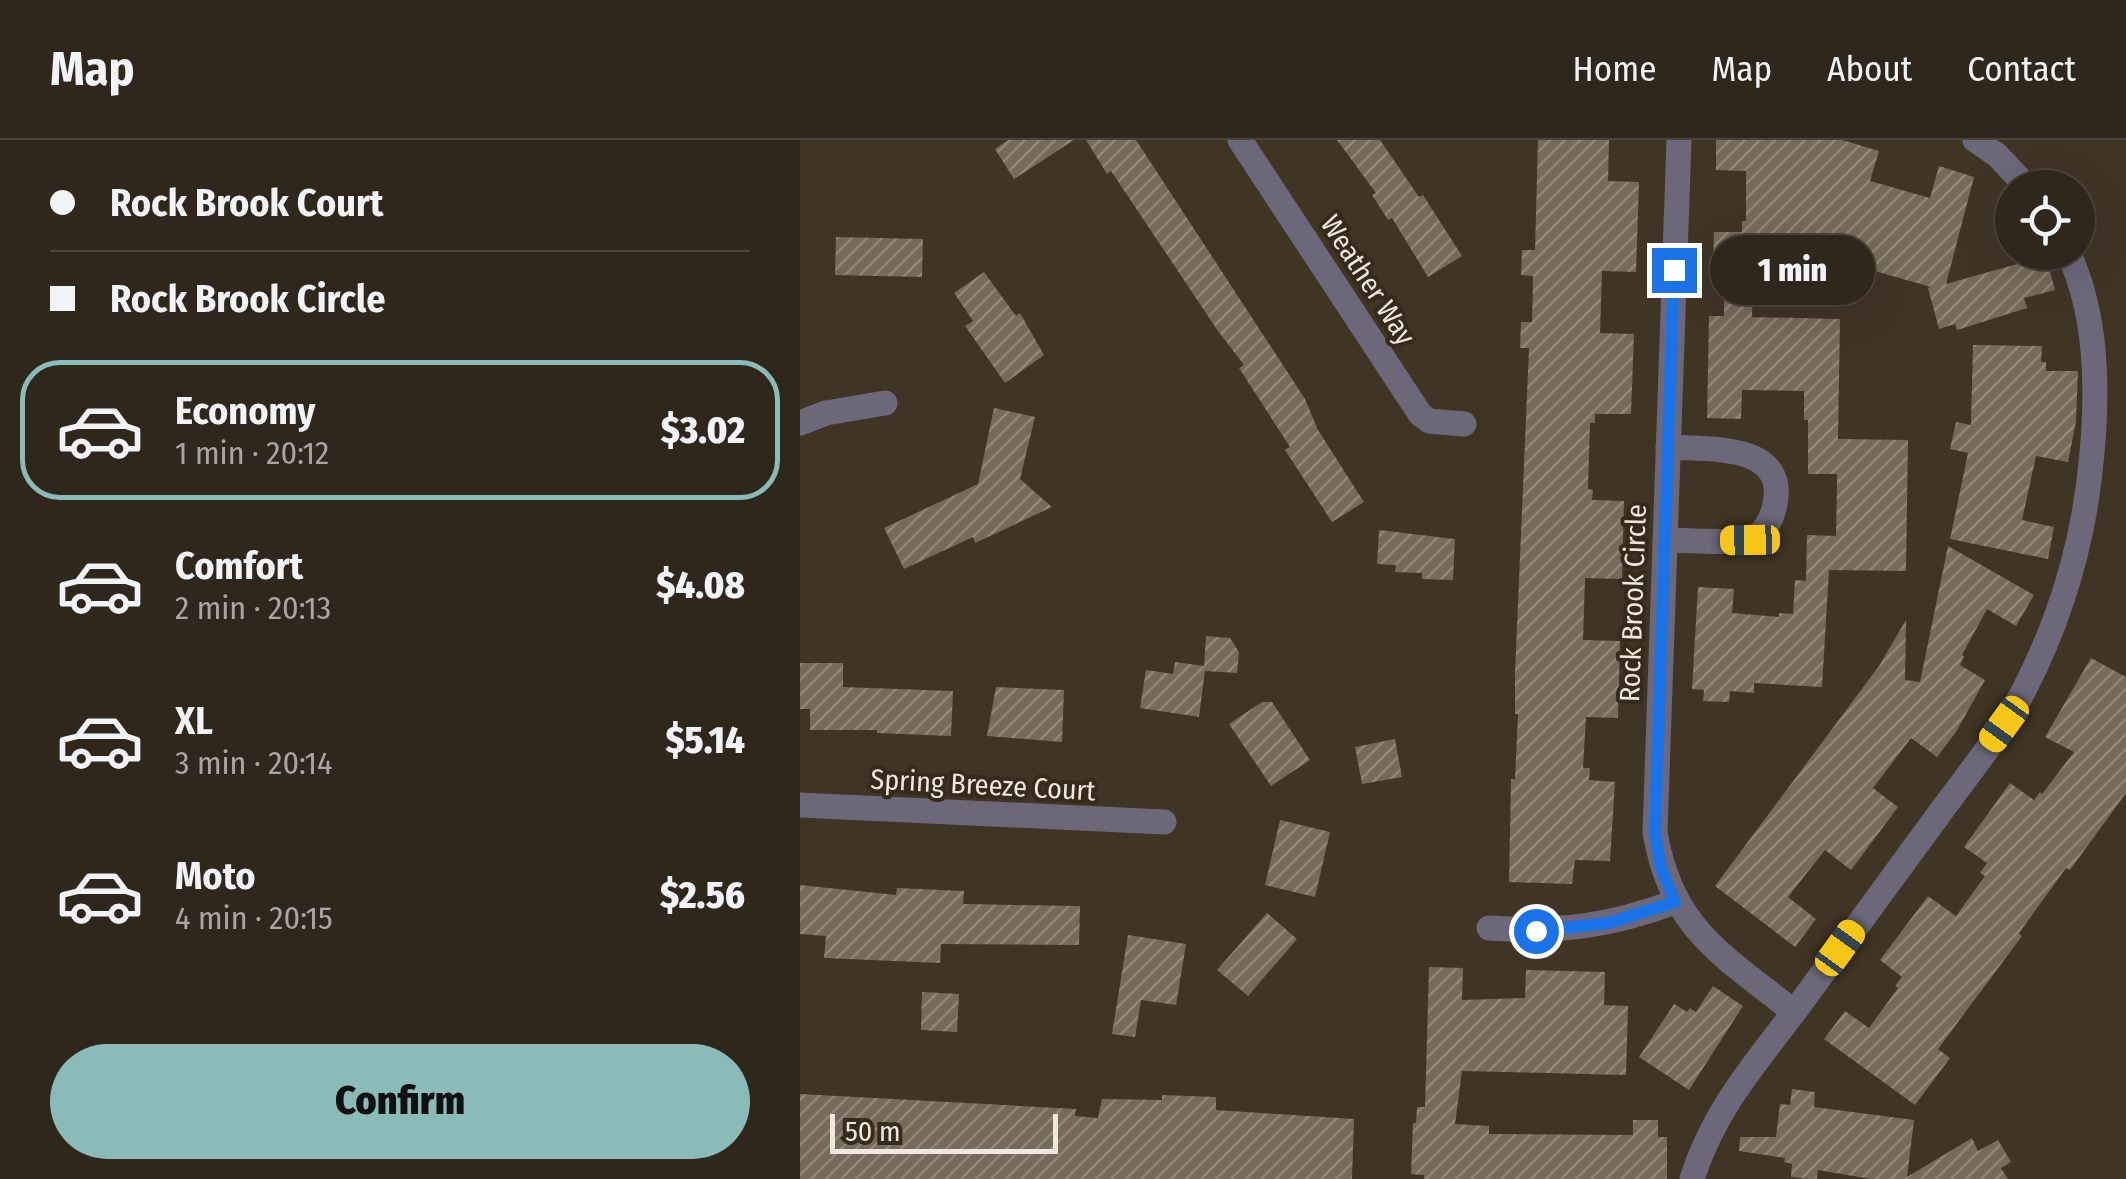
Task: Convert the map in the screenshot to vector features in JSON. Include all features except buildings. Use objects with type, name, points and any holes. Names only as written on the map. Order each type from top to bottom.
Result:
[{"type":"street","name":"Weather Way","points":[[1240,140],[1420,414],[1428,421],[1464,424]]},
{"type":"street","name":"Rock Brook Circle","points":[[1679,140],[1655,832],[1661,868],[1675,902],[1710,946],[1794,1012]]},
{"type":"street","points":[[1976,140],[2011,170]]},
{"type":"street","points":[[1692,1179],[1711,1129],[1736,1086],[2004,724],[2024,691],[2054,623],[2076,555],[2089,490],[2095,420],[2094,352],[2076,270]]},
{"type":"street","points":[[800,423],[826,413],[885,403]]},
{"type":"street","points":[[1665,540],[1750,540],[1768,526],[1775,507],[1775,486],[1767,465],[1748,453],[1668,447]]},
{"type":"street","name":"Spring Breeze Court","points":[[800,805],[1164,822]]},
{"type":"street","points":[[1490,928],[1583,928],[1632,918],[1675,902]]},
{"type":"route","points":[[1536,931],[1583,928],[1632,918],[1675,902],[1661,868],[1655,832],[1674,270]]}]
